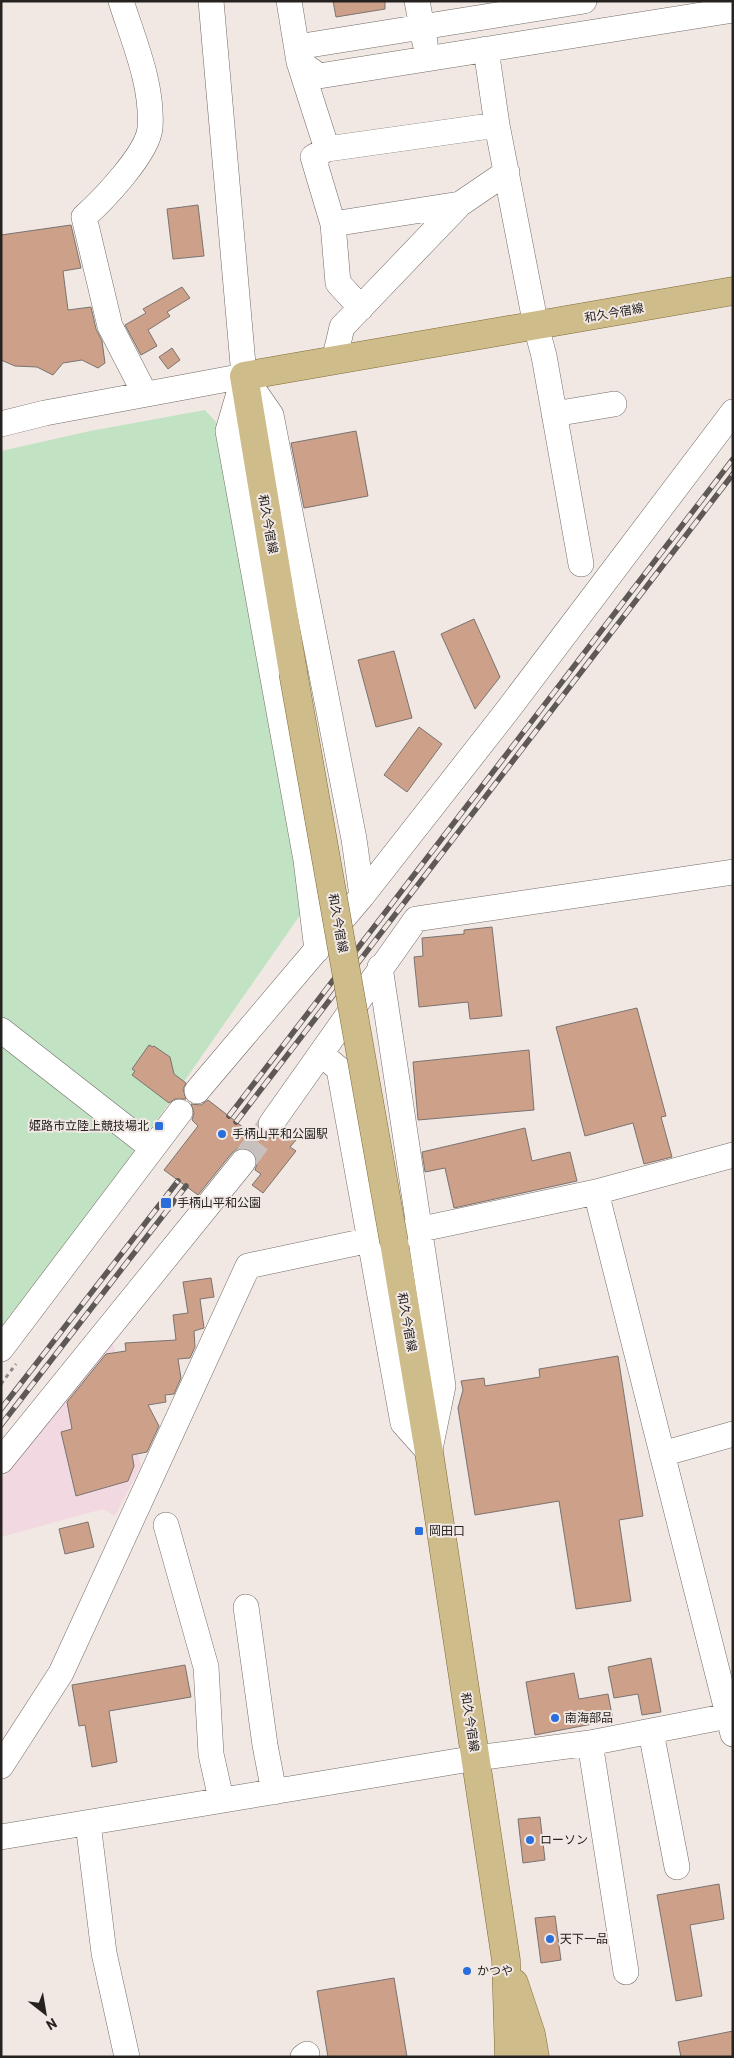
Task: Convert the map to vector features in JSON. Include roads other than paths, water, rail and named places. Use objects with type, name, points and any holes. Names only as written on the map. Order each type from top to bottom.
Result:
[{"type":"main road","name":"和久今宿線","points":[[509,2057],[506,1960],[429,1452],[382,1240],[293,672],[244,376],[733,291]]},
{"type":"main road","name":"和久今宿線","points":[[506,1960],[531,2034],[535,2057]]},
{"type":"street","points":[[121,1],[146,80],[150,130],[142,148],[126,172],[100,203],[84,217],[110,326],[145,394]]},
{"type":"street","points":[[211,1],[244,376],[228,431],[306,860],[316,950]]},
{"type":"street","points":[[289,1],[298,54],[327,149]]},
{"type":"street","points":[[418,1],[428,58]]},
{"type":"street","points":[[298,54],[422,27],[584,1]]},
{"type":"street","points":[[298,54],[318,76],[733,10]]},
{"type":"street","points":[[486,49],[497,125],[536,326],[544,356],[581,564]]},
{"type":"street","points":[[361,308],[338,283],[333,224],[313,157],[327,149],[497,125]]},
{"type":"street","points":[[334,360],[342,327],[460,204],[507,172]]},
{"type":"street","points":[[333,224],[460,204]]},
{"type":"street","points":[[1,424],[45,413],[244,376]]},
{"type":"street","points":[[244,376],[270,415],[354,839],[362,896]]},
{"type":"street","points":[[554,414],[614,404]]},
{"type":"street","points":[[197,1091],[362,896],[507,711],[733,412]]},
{"type":"street","points":[[272,1124],[380,967],[416,919],[733,872]]},
{"type":"street","points":[[380,967],[442,1386],[429,1452]]},
{"type":"street","points":[[1,1030],[148,1145]]},
{"type":"street","points":[[321,1054],[338,1069],[382,1240]]},
{"type":"street","points":[[1,1349],[148,1145],[180,1112]]},
{"type":"street","points":[[1,1766],[61,1673],[248,1266],[382,1240],[419,1230],[596,1192],[733,1155]]},
{"type":"street","points":[[1,1461],[244,1162]]},
{"type":"street","points":[[1,1837],[476,1758],[731,1722],[596,1192]]},
{"type":"street","points":[[662,1454],[733,1434]]},
{"type":"street","points":[[166,1525],[206,1667],[211,1754],[221,1799]]},
{"type":"street","points":[[246,1607],[264,1745],[274,1792]]},
{"type":"street","points":[[651,1732],[677,1867]]},
{"type":"street","points":[[590,1743],[626,1972]]},
{"type":"street","points":[[88,1823],[104,1953],[127,2057]]},
{"type":"tunnel","points":[[243,1162],[271,1124]]},
{"type":"railway","points":[[229,1116],[733,459]]},
{"type":"railway","points":[[236,1122],[733,474]]},
{"type":"railway","points":[[1,1409],[178,1181]]},
{"type":"railway","points":[[1,1425],[186,1186]]},
{"type":"place","name":"姫路市立陸上競技場北","points":[[159,1126]]},
{"type":"place","name":"手柄山平和公園駅","points":[[222,1134]]},
{"type":"place","name":"手柄山平和公園","points":[[166,1203]]},
{"type":"place","name":"岡田口","points":[[419,1531]]},
{"type":"place","name":"南海部品","points":[[555,1718]]},
{"type":"place","name":"ローソン","points":[[530,1840]]},
{"type":"place","name":"天下一品","points":[[550,1939]]},
{"type":"place","name":"かつや","points":[[467,1971]]}]
